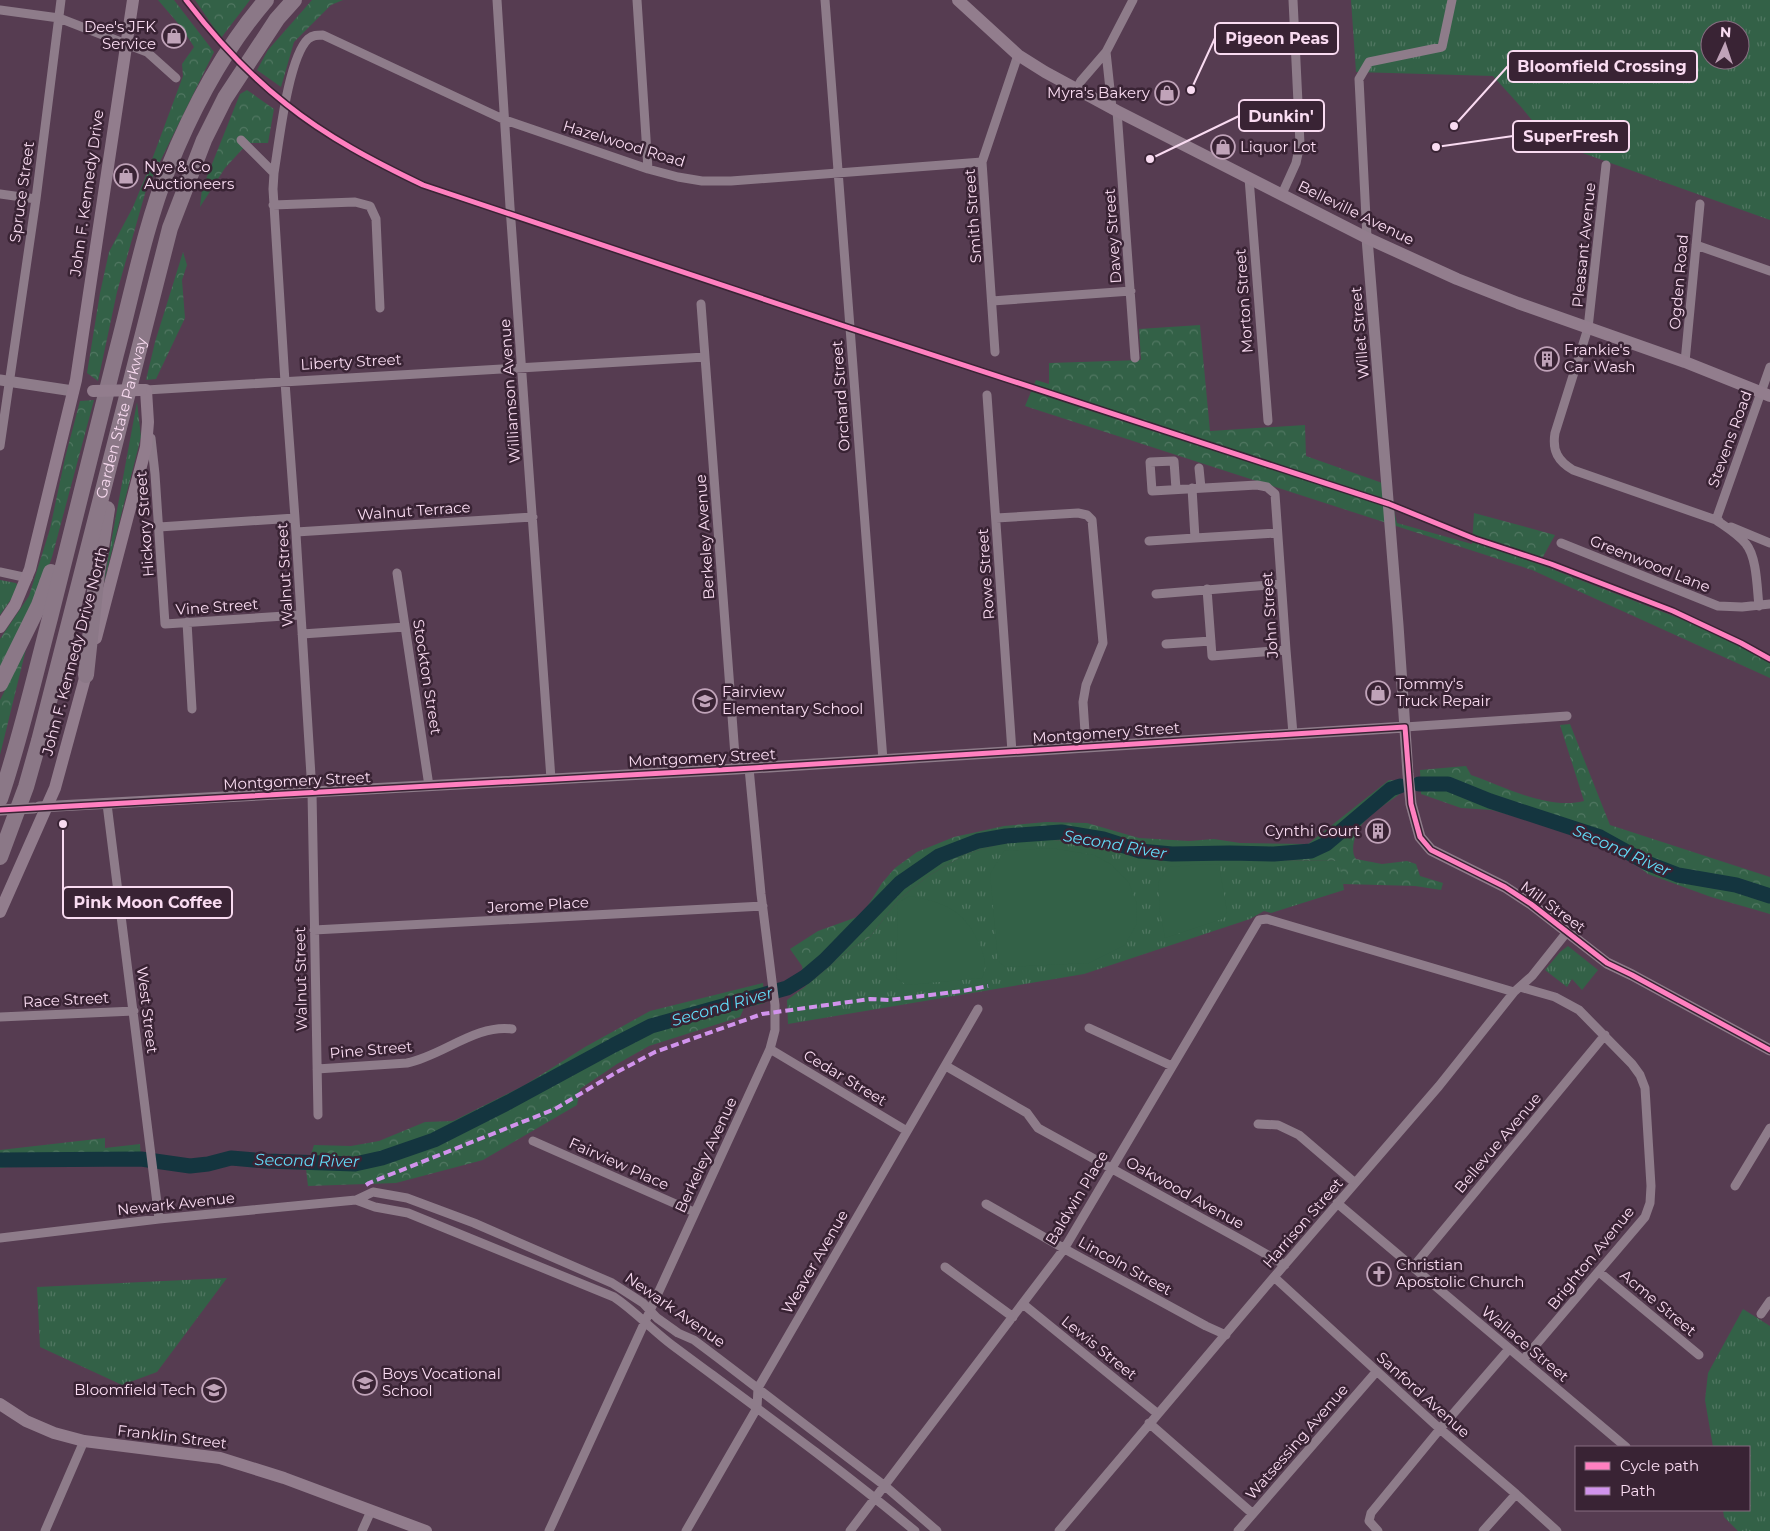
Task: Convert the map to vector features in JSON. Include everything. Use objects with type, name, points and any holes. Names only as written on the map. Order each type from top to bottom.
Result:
[{"type":"highway","name":"Garden State Parkway","points":[[0,799],[40,656],[144,245],[167,170],[209,85],[233,44],[266,0]]},
{"type":"highway","name":"Garden State Parkway","points":[[0,857],[26,787],[138,390],[170,228],[204,140],[225,98],[277,19],[294,0]]},
{"type":"highway","points":[[0,684],[36,613],[46,586],[109,380]]},
{"type":"highway","points":[[86,676],[97,573],[138,390]]},
{"type":"main road","name":"John F. Kennedy Drive","points":[[0,627],[16,605],[28,578],[73,391],[133,0]]},
{"type":"main road","name":"Belleville Avenue","points":[[958,0],[1018,55],[1076,90],[1367,238],[1457,279],[1685,362],[1766,394]]},
{"type":"main road","name":"Liberty Street","points":[[73,391],[138,390]]},
{"type":"main road","name":"John F. Kennedy Drive North","points":[[0,912],[58,780],[145,454],[148,422],[138,390]]},
{"type":"main road","name":"Franklin Street","points":[[0,1404],[26,1421],[84,1441],[220,1458],[284,1478],[426,1531]]},
{"type":"street","name":"Spruce Street","points":[[0,446],[4,381],[36,199],[61,0]]},
{"type":"street","name":"Williamson Avenue","points":[[497,0],[551,779]]},
{"type":"street","points":[[637,0],[648,169]]},
{"type":"street","name":"Orchard Street","points":[[824,0],[883,760]]},
{"type":"street","points":[[1076,90],[1081,81],[1106,52],[1133,0]]},
{"type":"street","points":[[1282,194],[1298,158],[1300,144],[1293,0]]},
{"type":"street","name":"Willet Street","points":[[1405,727],[1398,616],[1367,238],[1359,79],[1369,62],[1442,47],[1452,0]]},
{"type":"street","points":[[0,10],[58,18],[147,52],[176,78]]},
{"type":"street","name":"Hazelwood Road","points":[[308,39],[315,35],[323,36],[505,120],[648,169],[678,177],[731,181],[982,162]]},
{"type":"street","name":"Walnut Street","points":[[308,39],[291,75],[274,173],[274,206],[312,792],[318,1115]]},
{"type":"street","name":"Davey Street","points":[[1106,52],[1114,110],[1131,291],[1135,358]]},
{"type":"street","name":"Smith Street","points":[[995,352],[982,162],[1018,55]]},
{"type":"street","points":[[240,140],[274,173]]},
{"type":"street","name":"Pleasant Avenue","points":[[1606,165],[1588,328],[1554,433],[1554,451],[1564,465],[1573,470],[1716,520]]},
{"type":"street","name":"Morton Street","points":[[1248,178],[1268,421]]},
{"type":"street","points":[[0,194],[36,199]]},
{"type":"street","points":[[274,206],[355,202],[370,206],[376,219],[380,308]]},
{"type":"street","name":"Ogden Road","points":[[1685,362],[1700,204]]},
{"type":"street","points":[[1696,245],[1770,270]]},
{"type":"street","points":[[992,301],[1131,291]]},
{"type":"street","name":"Berkeley Avenue","points":[[701,304],[736,769]]},
{"type":"street","name":"Liberty Street","points":[[138,390],[705,357]]},
{"type":"street","name":"Stevens Road","points":[[1716,520],[1766,394],[1770,367]]},
{"type":"street","name":"Liberty Street","points":[[4,381],[73,391]]},
{"type":"street","name":"Rowe Street","points":[[987,395],[1012,752]]},
{"type":"street","name":"Hickory Street","points":[[148,422],[154,465],[165,624]]},
{"type":"street","points":[[1195,538],[1196,488],[1199,468]]},
{"type":"street","name":"John Street","points":[[1196,488],[1257,485],[1267,487],[1275,494],[1293,734]]},
{"type":"street","points":[[1176,489],[1196,488]]},
{"type":"street","points":[[996,518],[1078,513],[1088,515],[1092,520],[1103,643],[1086,685],[1083,702],[1086,747]]},
{"type":"street","name":"Walnut Terrace","points":[[296,532],[533,517]]},
{"type":"street","points":[[159,527],[295,518]]},
{"type":"street","points":[[1716,520],[1770,543]]},
{"type":"street","points":[[1716,520],[1734,532],[1748,546],[1754,565],[1760,606],[1770,604]]},
{"type":"street","points":[[1149,541],[1278,533]]},
{"type":"street","name":"Greenwood Lane","points":[[1561,543],[1718,606],[1729,608],[1760,606]]},
{"type":"street","points":[[0,572],[28,578]]},
{"type":"street","name":"Stockton Street","points":[[397,573],[429,786]]},
{"type":"street","points":[[1156,594],[1281,584]]},
{"type":"street","points":[[1207,590],[1212,656],[1286,650]]},
{"type":"street","name":"Vine Street","points":[[165,624],[300,615]]},
{"type":"street","points":[[187,622],[192,708]]},
{"type":"street","points":[[302,634],[405,627]]},
{"type":"street","points":[[1166,644],[1211,641]]},
{"type":"street","name":"Montgomery Street","points":[[0,810],[736,769],[1567,716]]},
{"type":"street","name":"Mill Street","points":[[1405,727],[1410,795],[1415,821],[1420,837],[1431,850],[1505,888],[1531,904],[1607,963],[1770,1050]]},
{"type":"street","name":"Berkeley Avenue","points":[[549,1531],[770,1049],[775,1030],[773,982],[748,768]]},
{"type":"street","name":"West Street","points":[[107,804],[160,1219]]},
{"type":"street","name":"Jerome Place","points":[[314,930],[763,906]]},
{"type":"street","name":"Baldwin Place","points":[[850,1531],[1064,1249],[1259,920],[1267,919],[1328,937]]},
{"type":"street","name":"Harrison Street","points":[[1059,1531],[1149,1423],[1439,1086],[1567,932]]},
{"type":"street","name":"Brighton Avenue","points":[[1328,937],[1517,990],[1567,1002],[1579,1010],[1605,1035],[1640,1075],[1645,1088],[1651,1186],[1650,1203],[1645,1217],[1523,1360]]},
{"type":"street","name":"Weaver Avenue","points":[[686,1531],[757,1408],[758,1388],[978,1009]]},
{"type":"street","name":"Race Street","points":[[0,1018],[134,1011]]},
{"type":"street","points":[[1089,1028],[1172,1066]]},
{"type":"street","name":"Pine Street","points":[[317,1069],[407,1063],[487,1030],[512,1029]]},
{"type":"street","name":"Bellevue Avenue","points":[[1412,1267],[1605,1035]]},
{"type":"street","name":"Cedar Street","points":[[770,1049],[907,1131]]},
{"type":"street","name":"Oakwood Avenue","points":[[946,1066],[1027,1113],[1038,1128],[1284,1265]]},
{"type":"street","points":[[1258,1124],[1278,1125],[1299,1135],[1356,1183]]},
{"type":"street","points":[[1735,1186],[1770,1128]]},
{"type":"street","name":"Fairview Place","points":[[533,1141],[694,1212]]},
{"type":"street","name":"Newark Avenue","points":[[0,1238],[160,1219],[356,1200],[373,1192],[408,1198],[474,1223],[612,1283],[642,1303],[678,1333],[694,1340],[758,1388],[885,1486],[937,1531]]},
{"type":"street","name":"Newark Avenue","points":[[356,1200],[375,1207],[408,1213],[614,1297],[652,1331],[876,1498],[914,1531]]},
{"type":"street","name":"Lincoln Street","points":[[986,1204],[1064,1249],[1226,1335]]},
{"type":"street","name":"Wallace Street","points":[[1337,1204],[1625,1446]]},
{"type":"street","points":[[946,1267],[1013,1317]]},
{"type":"street","name":"Acme Street","points":[[1599,1272],[1699,1355]]},
{"type":"street","name":"Sanford Avenue","points":[[1274,1277],[1376,1372],[1556,1531]]},
{"type":"street","points":[[1761,1314],[1770,1301]]},
{"type":"street","name":"Lewis Street","points":[[1023,1304],[1158,1414]]},
{"type":"street","points":[[1378,1531],[1369,1521],[1371,1513],[1440,1429],[1510,1349]]},
{"type":"street","name":"Watsessing Avenue","points":[[1238,1531],[1376,1372]]},
{"type":"street","points":[[1149,1423],[1253,1514]]},
{"type":"street","points":[[45,1531],[84,1441]]},
{"type":"street","points":[[1483,1531],[1516,1494]]},
{"type":"street","points":[[362,1531],[371,1511]]},
{"type":"green space","points":[[158,0],[174,0],[214,52],[146,190],[117,292],[98,381],[87,373],[100,293],[109,252],[133,207],[183,76],[182,64],[194,47],[182,28]]},
{"type":"green space","points":[[195,0],[250,0],[221,38]]},
{"type":"green space","points":[[312,0],[343,0],[331,5],[294,42],[281,87],[257,70],[268,50]]},
{"type":"green space","points":[[1351,0],[1770,0],[1770,220],[1549,141],[1493,76],[1356,72]]},
{"type":"green space","points":[[247,90],[274,109],[268,143],[248,143],[225,168],[200,207],[202,189],[240,94]]},
{"type":"green space","points":[[183,252],[187,265],[182,280],[185,318],[156,379],[146,380],[155,342]]},
{"type":"green space","points":[[1200,325],[1210,431],[1305,425],[1306,456],[1388,485],[1397,523],[1472,544],[1474,513],[1555,535],[1539,564],[1699,626],[1770,662],[1770,678],[1532,570],[1025,406],[1036,380],[1049,384],[1049,363],[1141,360],[1139,329]]},
{"type":"green space","points":[[94,400],[52,557],[35,604],[0,674],[0,639],[29,596],[50,529],[65,458],[80,401]]},
{"type":"green space","points":[[137,402],[141,437],[103,586]]},
{"type":"green space","points":[[0,580],[16,583],[19,588],[0,615]]},
{"type":"green space","points":[[26,649],[0,755],[0,700]]},
{"type":"green space","points":[[1570,724],[1610,825],[1770,877],[1770,914],[1711,897],[1648,874],[1630,860],[1589,840],[1553,827],[1492,810],[1461,808],[1421,794],[1420,770],[1466,766],[1471,775],[1527,796],[1556,802],[1584,801],[1560,725]]},
{"type":"green space","points":[[1389,780],[1399,781],[1401,793],[1363,823],[1354,841],[1354,855],[1356,859],[1382,864],[1407,861],[1416,864],[1420,876],[1443,883],[1441,890],[1415,886],[1343,884],[1339,861],[1138,858],[1107,845],[1042,839],[1000,844],[966,854],[928,876],[898,900],[870,937],[852,948],[806,986],[802,966],[790,949],[818,931],[857,917],[867,907],[882,883],[895,868],[917,852],[954,837],[1004,826],[1046,822],[1087,823],[1139,838],[1189,841],[1214,839],[1240,843],[1308,844]]},
{"type":"green space","points":[[1042,839],[1107,845],[1138,858],[1340,861],[1344,890],[1271,913],[1264,911],[1250,919],[1084,974],[788,1024],[787,1000],[852,948],[870,937],[898,900],[928,876],[966,854],[1000,844]]},
{"type":"green space","points":[[1050,848],[1094,855],[1112,865],[1129,883],[1137,904],[1136,925],[1125,945],[1089,963],[1005,967],[998,961],[990,874],[1004,851]]},
{"type":"green space","points":[[1200,864],[1219,865],[1227,912],[1222,919],[1165,938],[1160,912],[1158,882],[1170,867]]},
{"type":"green space","points":[[909,896],[934,902],[954,911],[962,917],[975,936],[982,952],[985,966],[982,978],[907,985],[896,978],[898,903]]},
{"type":"green space","points":[[1568,946],[1598,970],[1582,990],[1572,979],[1567,987],[1545,970],[1560,952]]},
{"type":"green space","points":[[763,983],[765,1003],[744,1008],[740,1017],[649,1046],[617,1064],[580,1089],[577,1105],[483,1160],[396,1183],[308,1186],[306,1169],[314,1145],[351,1146],[379,1141],[425,1122],[453,1121],[525,1085],[585,1047],[650,1011]]},
{"type":"green space","points":[[105,1138],[105,1148],[140,1144],[141,1159],[63,1159],[0,1168],[0,1150]]},
{"type":"green space","points":[[227,1278],[157,1372],[122,1385],[40,1347],[37,1287]]},
{"type":"green space","points":[[1743,1309],[1770,1326],[1770,1531],[1738,1531],[1724,1517],[1723,1511],[1750,1511],[1750,1446],[1713,1446],[1705,1400],[1708,1373]]},
{"type":"waterway","name":"Second River","points":[[1419,784],[1448,784],[1490,801],[1600,837],[1647,863],[1678,875],[1736,885],[1770,896]]},
{"type":"waterway","name":"Second River","points":[[0,1160],[141,1159],[190,1166],[231,1158],[355,1164],[382,1158],[434,1140],[651,1026],[787,988],[805,977],[825,960],[900,883],[939,856],[978,841],[1006,836],[1061,832],[1103,839],[1140,851],[1172,854],[1274,854],[1311,851],[1326,844],[1391,789],[1400,786]]},
{"type":"marked path","points":[[366,1185],[555,1109],[655,1052],[762,1014],[870,999],[889,1000],[963,991],[988,986]]},
{"type":"cycle path","points":[[186,0],[233,55],[286,104],[352,148],[423,185],[850,328],[1389,504],[1475,539],[1551,564],[1673,611],[1770,659]]},
{"type":"cycle path","points":[[0,810],[736,769],[1405,727],[1411,804],[1420,837],[1431,850],[1505,887],[1531,904],[1607,963],[1770,1050]]},
{"type":"place","name":"Dee's JFK Service","points":[[174,36]]},
{"type":"place","name":"Pigeon Peas","points":[[1191,90]]},
{"type":"place","name":"Myra's Bakery","points":[[1167,93]]},
{"type":"place","name":"Bloomfield Crossing","points":[[1454,126]]},
{"type":"place","name":"Liquor Lot","points":[[1223,147]]},
{"type":"place","name":"SuperFresh","points":[[1436,147]]},
{"type":"place","name":"Dunkin'","points":[[1150,159]]},
{"type":"place","name":"Nye & Co Auctioneers","points":[[126,176]]},
{"type":"place","name":"Frankie's Car Wash","points":[[1547,359]]},
{"type":"place","name":"Tommy's Truck Repair","points":[[1378,693]]},
{"type":"place","name":"Fairview Elementary School","points":[[705,701]]},
{"type":"place","name":"Pink Moon Coffee","points":[[63,824]]},
{"type":"place","name":"Cynthi Court","points":[[1378,831]]},
{"type":"place","name":"Christian Apostolic Church","points":[[1379,1274]]},
{"type":"place","name":"Boys Vocational School","points":[[365,1383]]},
{"type":"place","name":"Bloomfield Tech","points":[[214,1390]]}]
